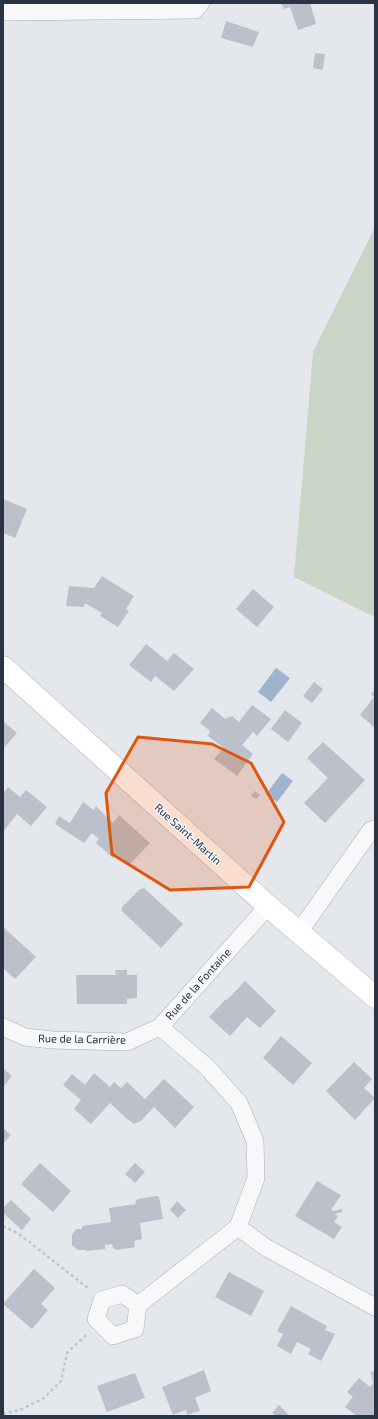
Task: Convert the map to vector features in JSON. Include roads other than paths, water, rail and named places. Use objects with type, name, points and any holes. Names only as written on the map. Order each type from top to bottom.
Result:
[{"type":"main road","name":"Rue Saint-Martin","points":[[3,667],[268,906],[375,997]]},
{"type":"street","points":[[3,12],[195,10],[201,3]]},
{"type":"street","points":[[299,932],[371,830],[375,829]]},
{"type":"street","name":"Rue de la Fontaine","points":[[238,1227],[256,1178],[255,1141],[239,1103],[208,1068],[160,1027],[268,906]]},
{"type":"street","name":"Rue de la Carrière","points":[[3,1027],[25,1037],[127,1042],[160,1027]]},
{"type":"street","points":[[138,1305],[122,1294],[102,1300],[96,1319],[113,1336],[135,1329],[138,1305],[238,1227],[265,1247],[375,1307]]},
{"type":"water","points":[[276,668],[290,678],[271,702],[258,692]]},
{"type":"water","points":[[282,773],[293,781],[277,802],[266,794]]}]
